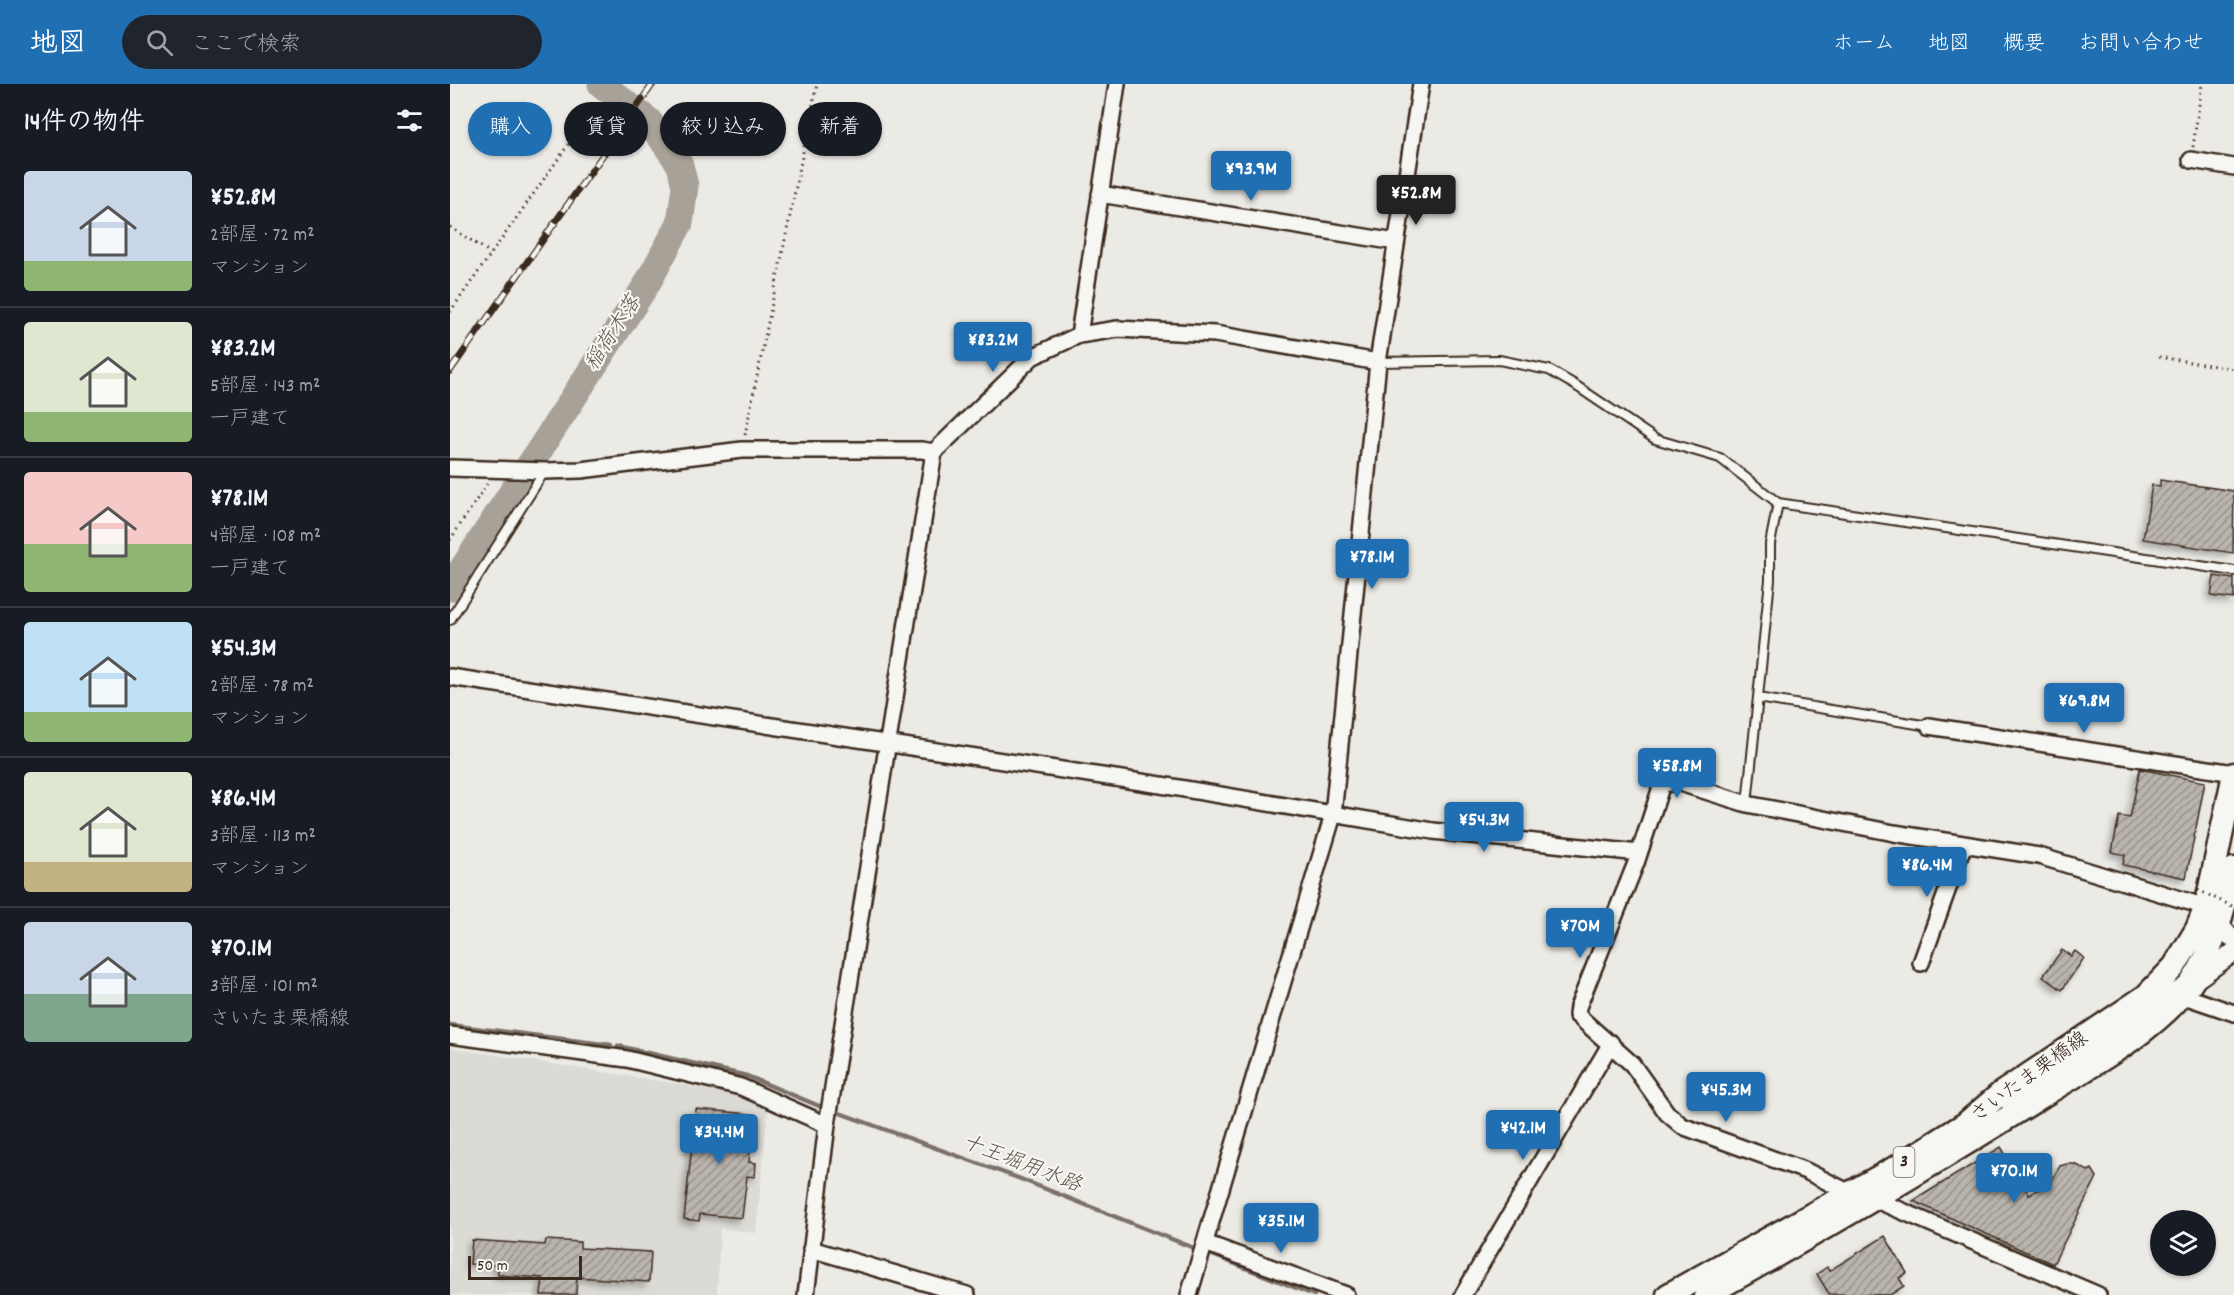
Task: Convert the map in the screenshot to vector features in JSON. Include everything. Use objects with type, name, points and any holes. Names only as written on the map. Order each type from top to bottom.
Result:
[{"type":"main road","name":"さいたま栗橋線","points":[[1706,1295],[1874,1199],[2100,1059],[2147,1027],[2186,989],[2206,959],[2234,774]]},
{"type":"main road","name":"さいたま栗橋線","points":[[1668,1295],[1850,1193],[1965,1124],[2000,1094],[2146,996],[2174,966],[2197,929],[2214,915],[2234,869]]},
{"type":"street","points":[[1079,335],[1117,84]]},
{"type":"street","points":[[1189,1295],[1333,815],[1378,362],[1421,84]]},
{"type":"street","points":[[2191,160],[2234,167]]},
{"type":"street","points":[[1100,194],[1396,242]]},
{"type":"street","points":[[806,1295],[827,1125],[934,452],[1032,357],[1079,335],[1118,329],[1215,334],[1378,362]]},
{"type":"street","points":[[450,468],[581,470],[742,450],[922,450],[934,452]]},
{"type":"street","points":[[450,677],[1194,790],[1433,831],[1639,853]]},
{"type":"street","points":[[1929,726],[2234,774]]},
{"type":"street","points":[[1850,1193],[1806,1171],[1682,1126],[1667,1113],[1632,1064],[1577,1015],[1578,1007],[1639,853],[1662,784],[1677,782],[1747,804],[1894,833],[2039,856],[2214,915]]},
{"type":"street","points":[[1921,963],[1964,844]]},
{"type":"street","points":[[1965,1124],[1990,1113],[2186,989],[2234,952]]},
{"type":"street","points":[[2186,989],[2208,984],[2234,966]]},
{"type":"street","points":[[2186,989],[2234,1013]]},
{"type":"street","points":[[450,1035],[627,1059],[741,1087],[827,1125]]},
{"type":"street","points":[[1463,1295],[1611,1043]]},
{"type":"street","points":[[1874,1199],[2098,1295]]},
{"type":"street","points":[[1205,1243],[1346,1295]]},
{"type":"street","points":[[811,1249],[967,1295]]},
{"type":"lane","points":[[1378,362],[1498,360],[1549,370],[1655,439],[1720,458],[1778,502],[2234,571]]},
{"type":"lane","points":[[450,620],[542,471]]},
{"type":"lane","points":[[1747,804],[1751,742],[1758,698],[1770,580],[1770,544],[1778,502]]},
{"type":"lane","points":[[1758,698],[1929,726]]},
{"type":"path","points":[[742,450],[817,84]]},
{"type":"path","points":[[2191,160],[2202,84]]},
{"type":"path","points":[[450,312],[564,150]]},
{"type":"path","points":[[450,227],[491,253]]},
{"type":"path","points":[[2159,357],[2234,369]]},
{"type":"path","points":[[450,540],[500,470]]},
{"type":"path","points":[[2214,915],[2234,907]]},
{"type":"shaded area","points":[[450,1048],[729,1092],[768,1107],[756,1233],[720,1228],[717,1295],[450,1295]]},
{"type":"building","points":[[2160,480],[2234,491],[2233,553],[2143,539],[2152,485],[2160,486]]},
{"type":"building","points":[[2214,576],[2234,579],[2234,599],[2211,596]]},
{"type":"building","points":[[2140,769],[2205,782],[2186,878],[2123,865],[2125,855],[2112,852],[2119,816],[2130,818]]},
{"type":"building","points":[[2062,950],[2071,956],[2075,951],[2084,958],[2062,990],[2043,976]]},
{"type":"building","points":[[696,1109],[750,1114],[748,1131],[752,1132],[749,1162],[756,1163],[755,1177],[747,1176],[742,1218],[700,1214],[699,1221],[684,1219]]},
{"type":"building","points":[[2001,1147],[2029,1194],[2050,1184],[2060,1166],[2067,1164],[2075,1164],[2088,1171],[2092,1169],[2097,1177],[2053,1264],[1913,1201]]},
{"type":"building","points":[[1885,1236],[1907,1273],[1899,1278],[1904,1286],[1890,1295],[1829,1294],[1817,1274],[1827,1267],[1829,1271]]},
{"type":"building","points":[[472,1240],[545,1245],[546,1240],[580,1242],[580,1248],[651,1252],[649,1282],[577,1277],[576,1295],[541,1295],[543,1278],[498,1275],[498,1265],[470,1264]]},
{"type":"waterway","name":"稲荷木落","points":[[450,588],[647,284],[680,223],[685,186],[680,165],[649,121],[601,84]]},
{"type":"waterway","name":"十王堀用水路","points":[[450,1025],[611,1045]]},
{"type":"waterway","name":"十王堀用水路","points":[[618,1046],[747,1076],[824,1108]]},
{"type":"waterway","name":"十王堀用水路","points":[[837,1112],[1018,1178],[1194,1248]]},
{"type":"waterway","name":"十王堀用水路","points":[[1205,1252],[1314,1295]]},
{"type":"railway","points":[[450,371],[653,84]]}]
